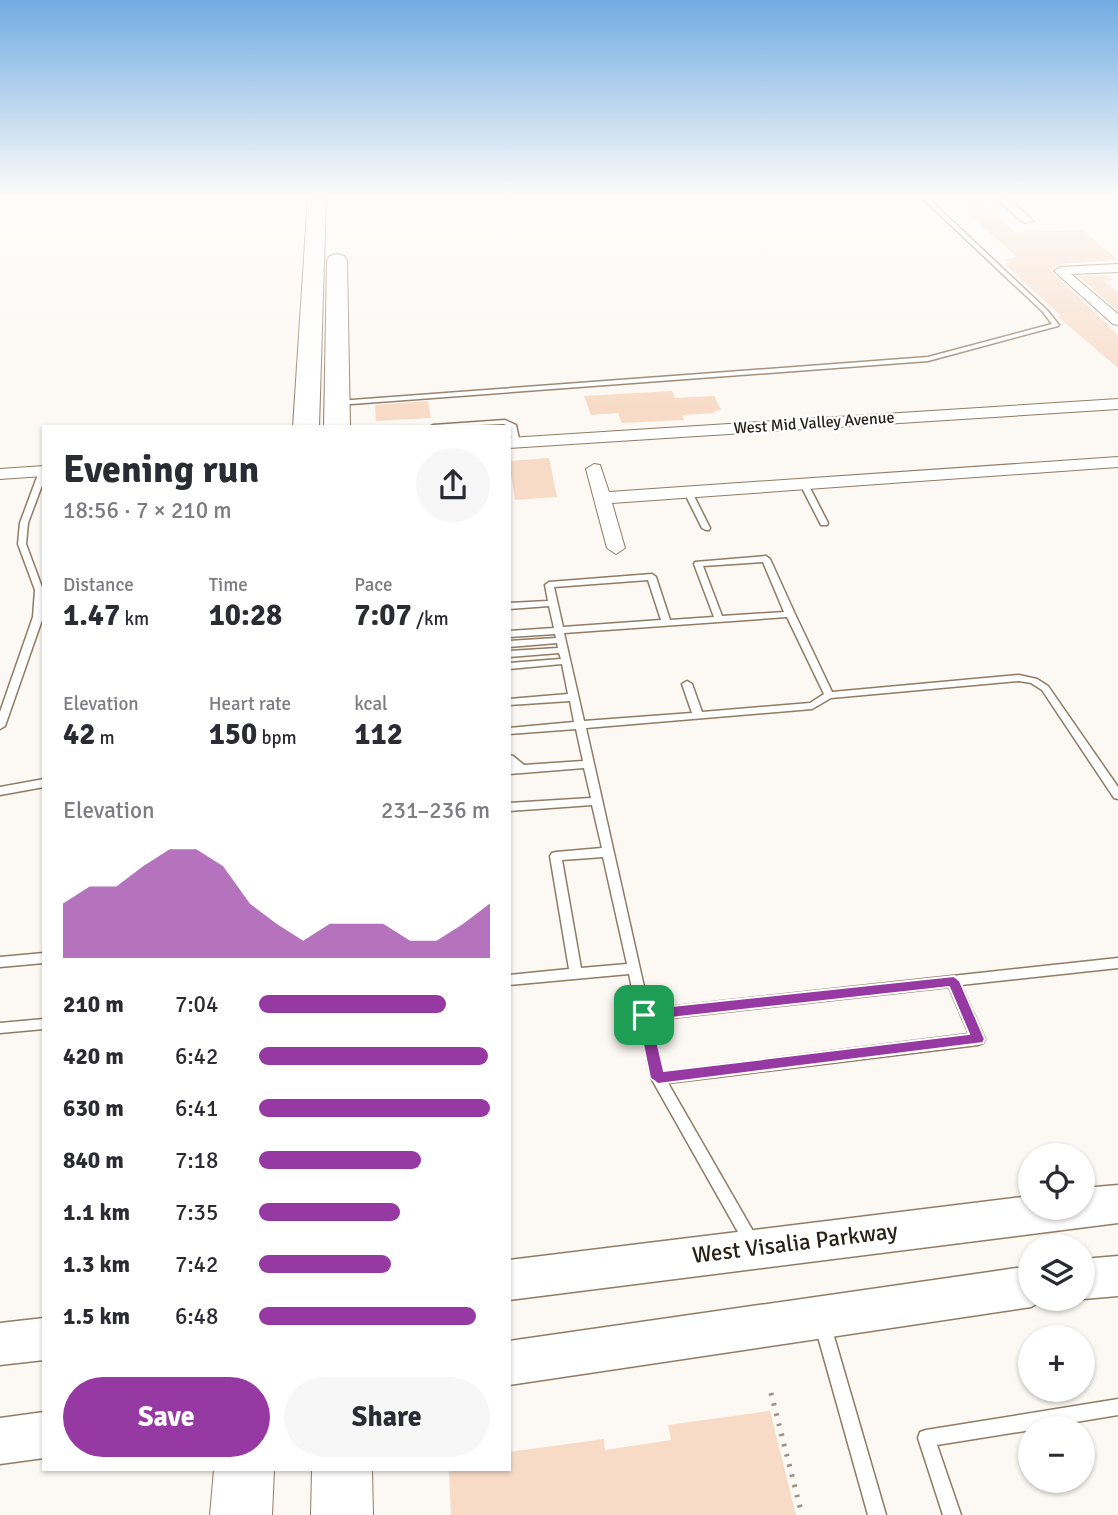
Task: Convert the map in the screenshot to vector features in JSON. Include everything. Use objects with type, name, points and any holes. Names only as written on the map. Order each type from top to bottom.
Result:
[{"type":"main road","points":[[306,425],[314,268]]},
{"type":"main road","points":[[337,425],[338,268]]},
{"type":"main road","points":[[241,1515],[244,1471]]},
{"type":"main road","points":[[342,1471],[342,1515]]},
{"type":"street","points":[[1118,268],[1060,271],[1118,321]]},
{"type":"street","name":"West Mid Valley Avenue","points":[[513,443],[1118,404]]},
{"type":"street","points":[[602,498],[1118,461]]},
{"type":"street","points":[[594,469],[616,548]]},
{"type":"street","points":[[0,474],[42,471]]},
{"type":"street","name":"West Visalia Parkway","points":[[1095,1206],[1118,1204]]},
{"type":"street","name":"West Visalia Parkway","points":[[511,1280],[1018,1215]]},
{"type":"street","points":[[1095,1278],[1118,1276]]},
{"type":"street","points":[[511,1363],[1018,1288]]},
{"type":"street","points":[[0,1344],[42,1339]]},
{"type":"street","points":[[0,1441],[42,1435]]},
{"type":"lane","points":[[338,403],[928,359],[1056,325],[999,268]]},
{"type":"lane","points":[[478,425],[510,425]]},
{"type":"lane","points":[[0,726],[38,617],[39,590],[22,544],[24,523],[42,474]]},
{"type":"lane","points":[[804,484],[824,523]]},
{"type":"lane","points":[[688,492],[706,528]]},
{"type":"lane","points":[[719,619],[698,564],[766,559],[829,695]]},
{"type":"lane","points":[[666,623],[652,577],[549,585],[658,1078],[755,1249]]},
{"type":"lane","points":[[511,606],[553,603]]},
{"type":"lane","points":[[511,654],[666,623],[790,614]]},
{"type":"lane","points":[[511,634],[563,645]]},
{"type":"lane","points":[[511,644],[563,645]]},
{"type":"lane","points":[[511,665],[563,645]]},
{"type":"lane","points":[[511,731],[812,706],[829,695],[1020,678],[1034,681],[1045,688],[1118,795]]},
{"type":"lane","points":[[687,684],[698,715]]},
{"type":"lane","points":[[511,702],[575,697]]},
{"type":"lane","points":[[515,769],[589,764]]},
{"type":"lane","points":[[0,791],[42,783]]},
{"type":"lane","points":[[511,807],[597,801]]},
{"type":"lane","points":[[576,973],[556,856],[608,852]]},
{"type":"lane","points":[[0,962],[42,958]]},
{"type":"lane","points":[[644,1015],[1118,963]]},
{"type":"lane","points":[[511,980],[634,968]]},
{"type":"lane","points":[[658,1078],[978,1039],[954,981]]},
{"type":"lane","points":[[0,1028],[42,1024]]},
{"type":"lane","points":[[821,1316],[877,1515]]},
{"type":"lane","points":[[952,1515],[926,1438],[1118,1407]]},
{"type":"path","points":[[771,1393],[802,1515]]},
{"type":"building","points":[[1008,268],[1055,268],[1051,271],[1118,335],[1118,368],[1057,316],[1061,316]]},
{"type":"building","points":[[1107,275],[1113,280],[1103,281],[1118,292],[1118,311],[1078,276]]},
{"type":"building","points":[[672,391],[675,398],[714,396],[721,410],[714,411],[715,413],[682,415],[684,420],[622,423],[618,413],[591,415],[584,396]]},
{"type":"building","points":[[428,401],[431,418],[376,421],[375,405]]},
{"type":"building","points":[[549,458],[557,497],[515,500],[511,461]]},
{"type":"building","points":[[770,1411],[796,1515],[451,1515],[449,1471],[511,1471],[511,1452],[604,1439],[605,1450],[671,1440],[668,1425]]},
{"type":"route","points":[[954,981],[978,1039],[658,1078],[644,1015],[954,981]]}]
